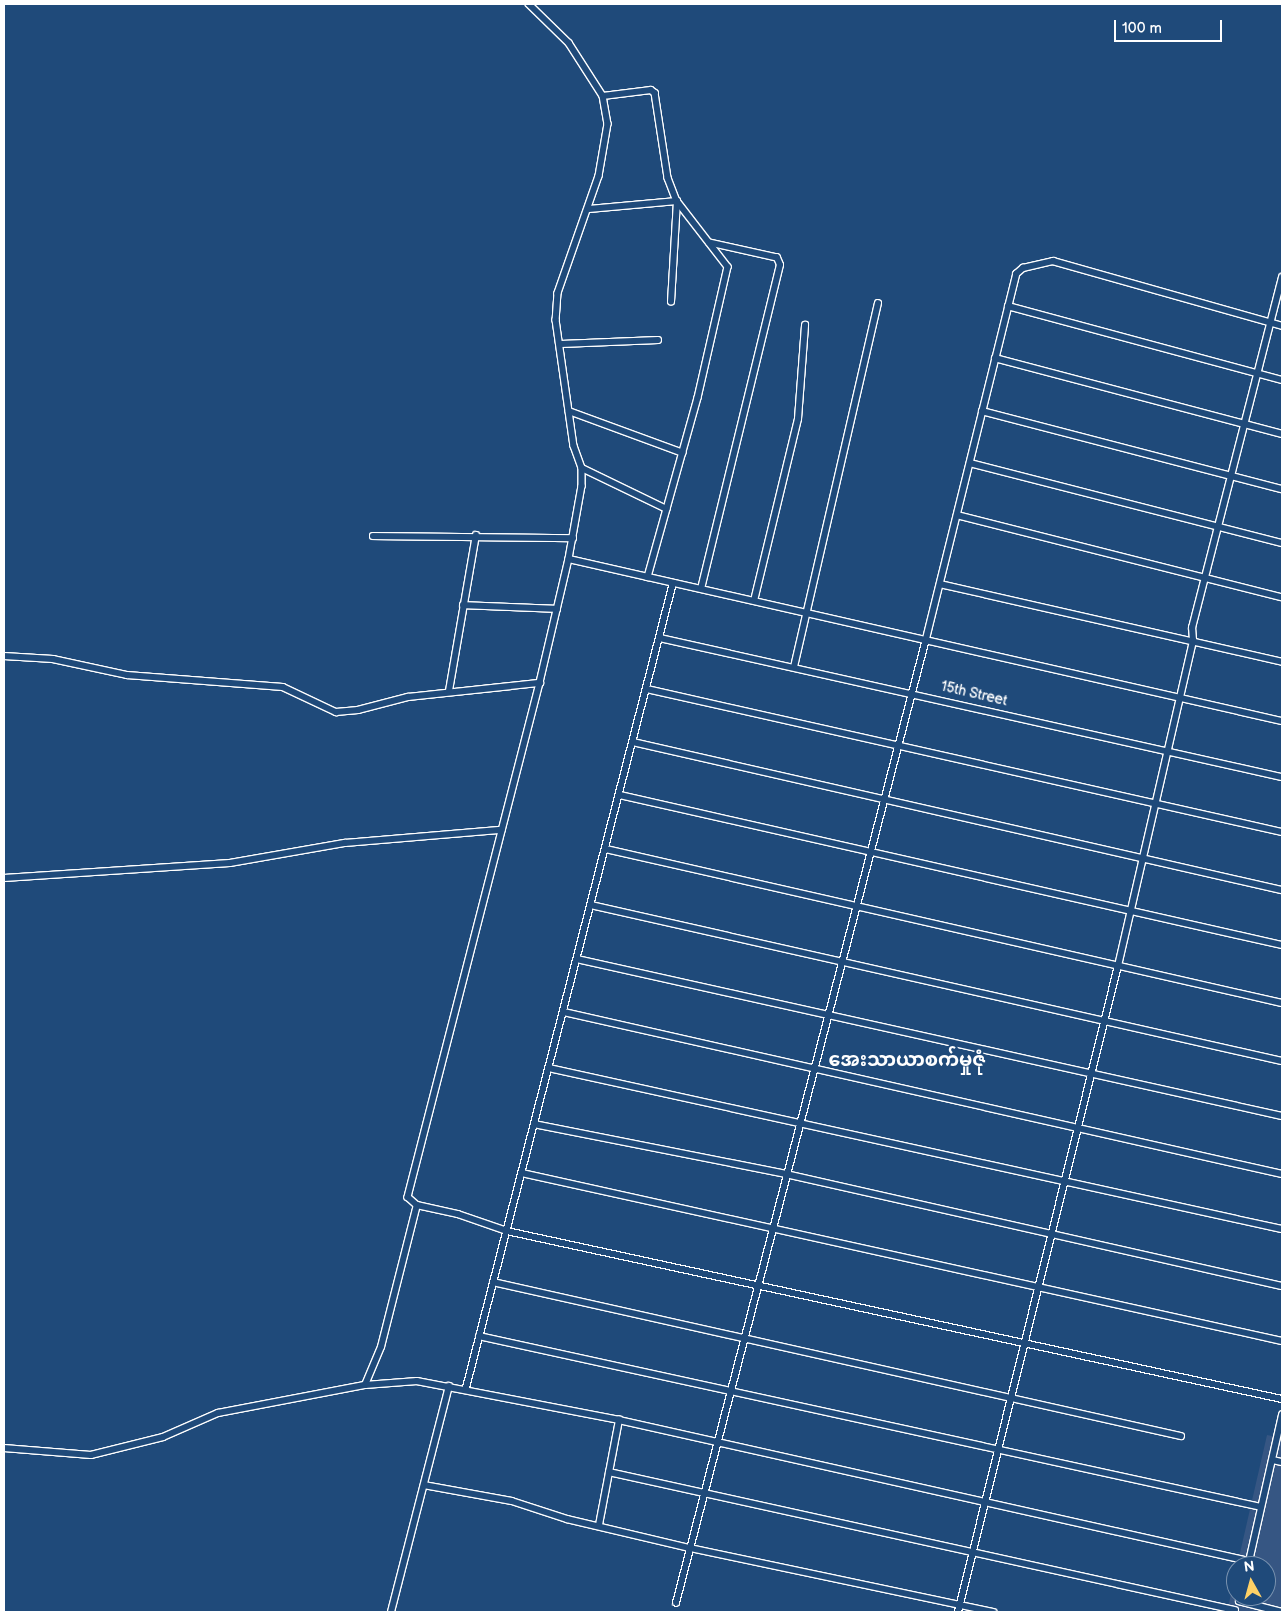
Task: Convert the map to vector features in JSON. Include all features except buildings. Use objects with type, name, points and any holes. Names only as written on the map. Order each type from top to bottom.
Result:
[{"type":"street","points":[[529,4],[568,43],[603,96],[608,124],[589,209],[558,293],[556,320],[561,344],[574,446],[582,468],[569,559],[540,683],[408,1197],[417,1205],[458,1214],[507,1231],[1024,1341],[1282,1399]]},
{"type":"street","points":[[603,96],[651,90],[655,93],[668,178],[676,201],[728,267],[683,453],[648,577]]},
{"type":"street","points":[[589,209],[676,201]]},
{"type":"street","points":[[672,302],[676,201]]},
{"type":"street","points":[[701,589],[780,265],[776,258],[710,244]]},
{"type":"street","points":[[676,1603],[899,745],[1016,274],[1023,268],[1053,261],[1269,324],[1282,326]]},
{"type":"street","points":[[958,1612],[984,1500],[1000,1448],[1010,1398],[1063,1181],[1118,966],[1141,859],[1194,641],[1192,628],[1282,277]]},
{"type":"street","points":[[794,667],[878,304]]},
{"type":"street","points":[[1008,306],[1282,380]]},
{"type":"street","points":[[754,601],[798,419],[805,325]]},
{"type":"street","points":[[561,344],[658,340]]},
{"type":"street","points":[[995,358],[1282,434]]},
{"type":"street","points":[[569,411],[683,453]]},
{"type":"street","points":[[982,411],[1231,474],[1282,489]]},
{"type":"street","points":[[970,463],[1282,542]]},
{"type":"street","points":[[582,468],[667,508]]},
{"type":"street","points":[[957,515],[1282,597]]},
{"type":"street","points":[[373,536],[573,538]]},
{"type":"street","points":[[449,691],[476,536]]},
{"type":"street","points":[[569,559],[1282,721]]},
{"type":"street","points":[[466,1388],[673,583]]},
{"type":"street","points":[[940,584],[1282,662]]},
{"type":"street","points":[[464,605],[557,609]]},
{"type":"street","name":"15th Street","points":[[660,638],[1282,777]]},
{"type":"street","points":[[4,656],[53,659],[127,676],[283,687],[336,712],[358,710],[408,696],[540,683]]},
{"type":"street","points":[[647,689],[1282,832]]},
{"type":"street","points":[[633,742],[1282,890]]},
{"type":"street","points":[[620,795],[1282,945]]},
{"type":"street","points":[[4,878],[230,863],[345,844],[501,830]]},
{"type":"street","points":[[606,849],[1282,1003]]},
{"type":"street","points":[[591,905],[841,964],[1282,1061]]},
{"type":"street","points":[[577,960],[828,1015],[1091,1076],[1282,1116]]},
{"type":"street","points":[[564,1012],[1282,1174]]},
{"type":"street","points":[[549,1068],[1282,1230]]},
{"type":"street","points":[[534,1124],[786,1174],[1282,1286]]},
{"type":"street","points":[[522,1173],[1282,1341]]},
{"type":"street","points":[[365,1385],[382,1347],[417,1205]]},
{"type":"street","points":[[493,1282],[1181,1436]]},
{"type":"street","points":[[479,1336],[1000,1448],[1261,1507]]},
{"type":"street","points":[[4,1448],[91,1455],[163,1437],[218,1413],[365,1385],[416,1381],[466,1388],[620,1420],[984,1500],[1226,1558]]},
{"type":"street","points":[[391,1612],[449,1386]]},
{"type":"street","points":[[1250,1556],[1274,1460],[1282,1415]]},
{"type":"street","points":[[599,1525],[620,1420]]},
{"type":"street","points":[[1274,1460],[1282,1462]]},
{"type":"street","points":[[609,1472],[1235,1611]]},
{"type":"street","points":[[424,1486],[512,1501],[690,1548],[993,1612]]},
{"type":"street","points":[[1263,1606],[1282,1612]]},
{"type":"shaded area","points":[[1267,1435],[1282,1438],[1282,1612],[1227,1612],[1228,1606],[1276,1606],[1276,1556],[1239,1556]]},
{"type":"district","name":"အေးသာယာစက်မှုဇုံ","points":[[907,1061]]}]
